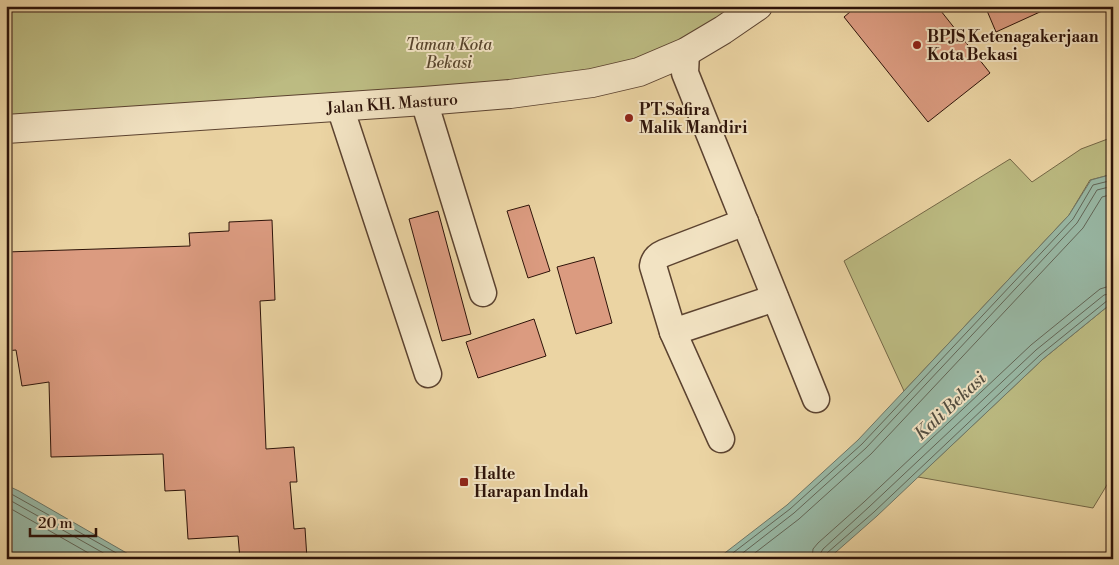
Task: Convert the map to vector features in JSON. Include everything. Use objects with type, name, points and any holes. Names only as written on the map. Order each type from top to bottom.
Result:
[{"type":"street","name":"Jalan KH. Masturo","points":[[6,129],[516,94],[592,83],[639,72],[686,52],[724,30],[758,6]]},
{"type":"street","points":[[686,52],[685,73],[816,399]]},
{"type":"street","points":[[424,101],[483,293]]},
{"type":"street","points":[[340,107],[428,374]]},
{"type":"street","points":[[721,439],[673,332],[654,261],[659,255],[745,222]]},
{"type":"street","points":[[673,332],[775,298]]},
{"type":"green space","name":"Taman Kota Bekasi","points":[[6,6],[758,6],[637,70],[6,129]]},
{"type":"green space","points":[[1113,137],[1113,174],[1090,180],[1069,215],[904,391],[844,261],[1010,159],[1032,182],[1081,149]]},
{"type":"green space","points":[[1113,302],[1113,475],[1093,508],[918,477],[1043,359]]},
{"type":"water","name":"Kali Bekasi","points":[[1113,174],[1113,302],[1043,359],[877,516],[828,559],[717,559],[787,505],[858,440],[1069,215],[1091,180]]},
{"type":"water","points":[[6,485],[19,491],[137,559],[6,559]]},
{"type":"building","name":"BPJS Ketenagakerjaan Kota Bekasi","points":[[857,6],[937,6],[990,73],[928,122],[844,17]]},
{"type":"building","points":[[985,6],[1053,6],[996,32]]},
{"type":"building","points":[[529,205],[550,271],[528,278],[507,211]]},
{"type":"building","points":[[438,211],[471,334],[442,341],[409,219]]},
{"type":"building","points":[[272,220],[275,300],[260,301],[266,449],[294,447],[297,482],[290,482],[294,529],[305,528],[307,559],[240,559],[238,536],[188,539],[185,490],[165,491],[163,454],[51,457],[49,382],[22,386],[16,350],[6,351],[6,252],[190,246],[189,233],[229,231],[229,222]]},
{"type":"building","points":[[594,257],[612,323],[576,334],[557,267]]},
{"type":"building","points":[[534,319],[546,356],[478,378],[466,342]]},
{"type":"place","name":"BPJS Ketenagakerjaan Kota Bekasi","points":[[917,45]]},
{"type":"place","name":"PT.Safira Malik Mandiri","points":[[629,118]]},
{"type":"place","name":"Halte Harapan Indah","points":[[464,482]]}]
